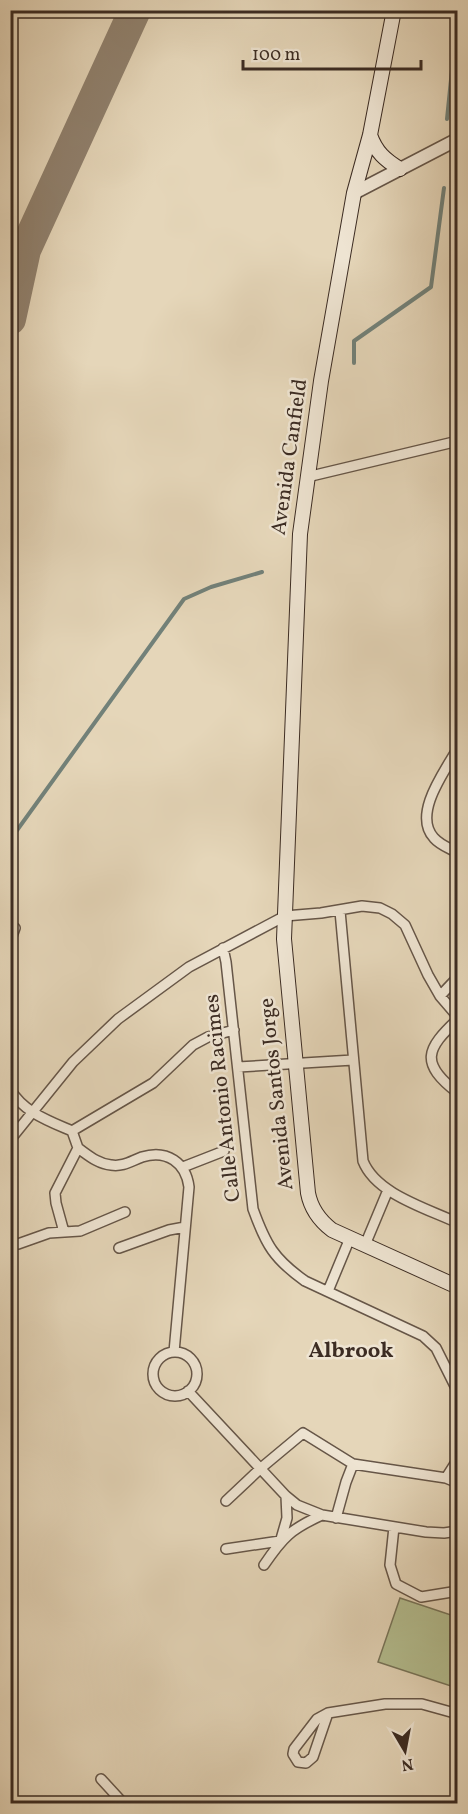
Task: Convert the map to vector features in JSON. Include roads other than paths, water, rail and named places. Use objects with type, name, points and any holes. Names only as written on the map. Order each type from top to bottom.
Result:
[{"type":"main road","name":"Avenida Canfield","points":[[285,916],[300,534],[321,381],[354,193],[370,135],[394,10]]},
{"type":"main road","points":[[370,135],[375,148],[387,161],[400,169]]},
{"type":"main road","name":"Avenida Santos Jorge","points":[[285,916],[284,958],[310,1202],[324,1223],[350,1238],[458,1287]]},
{"type":"main road","points":[[455,1803],[458,1799]]},
{"type":"street","points":[[354,193],[458,139]]},
{"type":"street","points":[[307,477],[458,441]]},
{"type":"street","points":[[458,748],[429,803],[425,818],[433,837],[458,853]]},
{"type":"street","points":[[10,1140],[73,1062],[118,1019],[169,980],[223,948],[285,916],[362,906],[373,906],[386,910],[398,918],[409,932],[440,996],[458,1018],[438,1038],[431,1057],[433,1069],[458,1093]]},
{"type":"street","points":[[340,910],[363,1161],[370,1176],[388,1190],[458,1223]]},
{"type":"street","points":[[10,942],[15,928]]},
{"type":"street","name":"Calle Antonio Racimes","points":[[223,948],[253,1209],[263,1237],[274,1255],[305,1281],[423,1336],[436,1348],[455,1380],[458,1392]]},
{"type":"street","points":[[440,996],[458,977]]},
{"type":"street","points":[[72,1131],[153,1083],[193,1045],[208,1037],[234,1030]]},
{"type":"street","points":[[238,1067],[354,1060]]},
{"type":"street","points":[[10,1089],[16,1099],[32,1112],[72,1131],[78,1148],[96,1161],[109,1165],[123,1165],[141,1157],[155,1155],[171,1159],[183,1167],[189,1187],[174,1352]]},
{"type":"street","points":[[64,1232],[55,1193],[78,1148]]},
{"type":"street","points":[[183,1167],[224,1151]]},
{"type":"street","points":[[365,1245],[388,1190]]},
{"type":"street","points":[[18,1244],[49,1233],[80,1231],[125,1212]]},
{"type":"street","points":[[119,1248],[169,1230],[185,1227]]},
{"type":"street","points":[[327,1291],[350,1238]]},
{"type":"street","points":[[174,1352],[187,1356],[195,1367],[196,1380],[188,1391],[174,1396],[160,1391],[153,1378],[155,1364],[160,1358],[174,1352]]},
{"type":"street","points":[[188,1391],[286,1496],[297,1504],[322,1515],[336,1518],[426,1533],[458,1531]]},
{"type":"street","points":[[226,1501],[303,1433],[354,1464],[446,1478],[458,1483]]},
{"type":"street","points":[[446,1478],[458,1459]]},
{"type":"street","points":[[336,1518],[346,1482],[354,1464]]},
{"type":"street","points":[[264,1565],[280,1541],[287,1518],[286,1496]]},
{"type":"street","points":[[226,1549],[280,1541],[298,1527],[322,1515]]},
{"type":"street","points":[[394,1527],[390,1565],[396,1584],[421,1597],[458,1591]]},
{"type":"street","points":[[328,1713],[313,1757],[306,1763],[298,1762],[294,1757],[294,1749],[317,1719],[328,1713],[385,1704],[422,1704],[458,1714]]},
{"type":"street","points":[[101,1779],[124,1803]]},
{"type":"waterway","points":[[447,119],[458,11]]},
{"type":"waterway","points":[[354,363],[354,341],[431,287],[444,188]]},
{"type":"waterway","points":[[10,840],[184,599],[211,587],[262,572]]},
{"type":"district","name":"Albrook","points":[[351,1351]]}]
